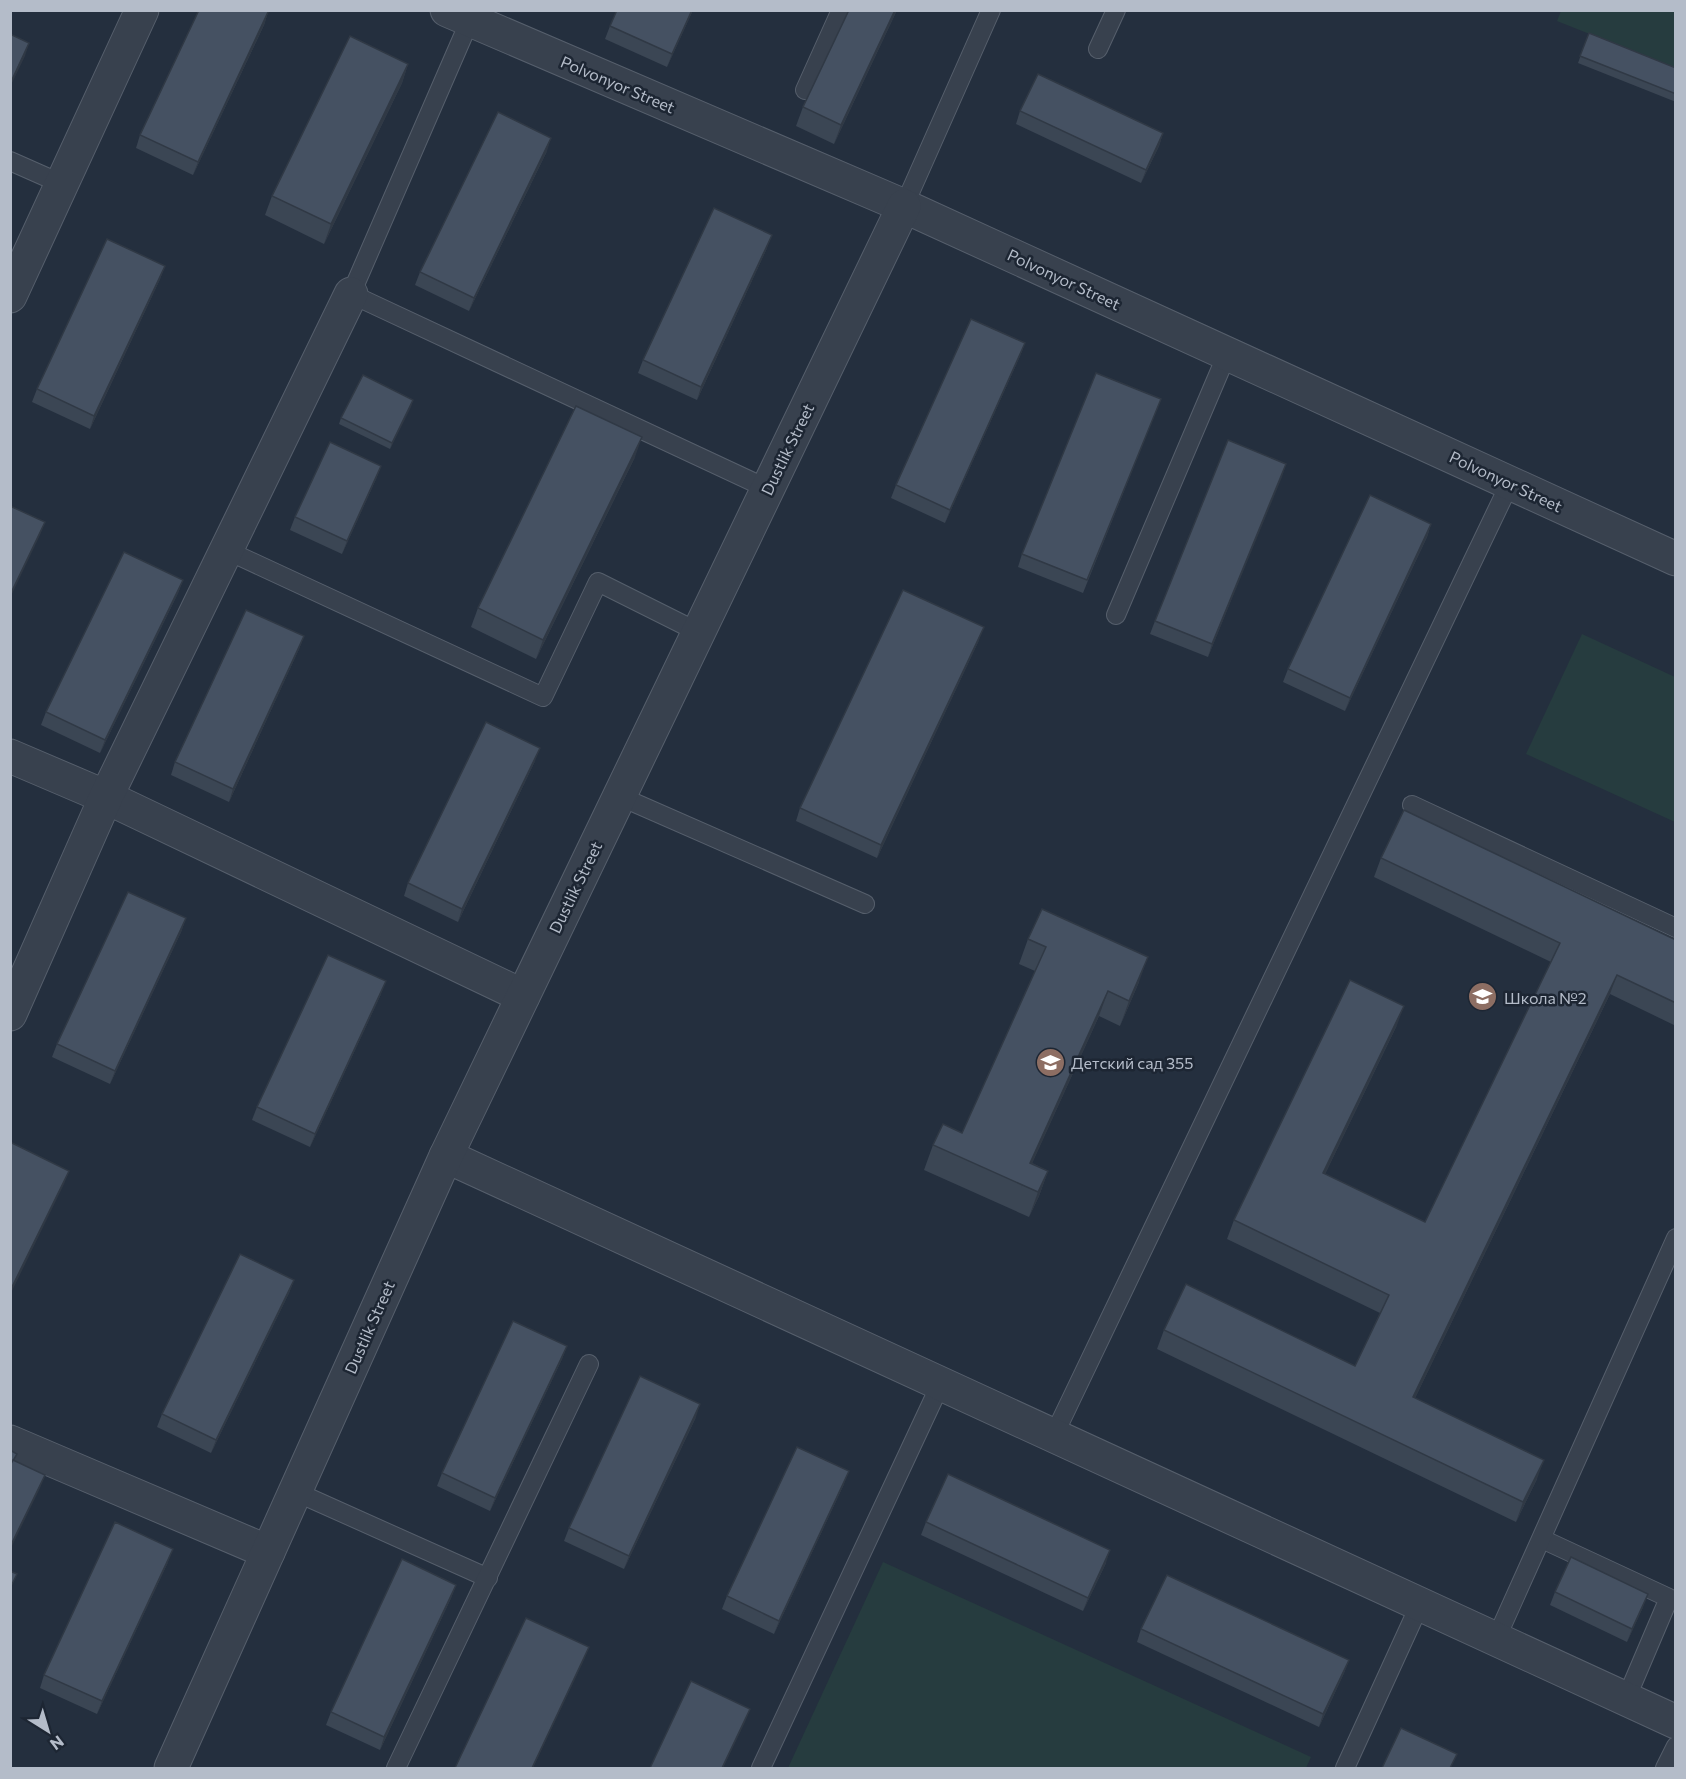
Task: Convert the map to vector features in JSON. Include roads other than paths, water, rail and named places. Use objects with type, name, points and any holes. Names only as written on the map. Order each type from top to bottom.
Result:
[{"type":"street","points":[[10,296],[142,10]]},
{"type":"street","name":"Polvonyor Street","points":[[458,15],[904,206],[1676,559]]},
{"type":"street","name":"Dustlik Street","points":[[171,1768],[446,1156],[904,206]]},
{"type":"street","points":[[10,1014],[106,797],[351,294]]},
{"type":"street","points":[[10,756],[106,797],[523,996]]},
{"type":"street","points":[[446,1156],[1676,1722]]},
{"type":"street","points":[[10,1442],[268,1552]]},
{"type":"lane","points":[[805,90],[841,10]]},
{"type":"lane","name":"Dustlik Street","points":[[904,206],[991,10]]},
{"type":"lane","points":[[1098,49],[1116,10]]},
{"type":"lane","points":[[458,15],[351,294],[768,489]]},
{"type":"lane","points":[[10,161],[62,184]]},
{"type":"lane","points":[[1116,615],[1227,354]]},
{"type":"lane","points":[[1054,1435],[1510,483]]},
{"type":"lane","points":[[226,550],[543,697],[598,582],[698,632]]},
{"type":"lane","points":[[619,796],[865,904]]},
{"type":"lane","points":[[1412,805],[1676,928]]},
{"type":"lane","points":[[1496,1639],[1676,1238]]},
{"type":"lane","points":[[396,1768],[589,1364]]},
{"type":"lane","points":[[761,1768],[942,1383]]},
{"type":"lane","points":[[296,1492],[488,1578]]},
{"type":"lane","points":[[1542,1539],[1669,1598],[1626,1699]]},
{"type":"lane","points":[[1345,1768],[1420,1604]]},
{"type":"lane","points":[[1665,1768],[1676,1746]]},
{"type":"place","name":"Школа №2","points":[[1483,997]]},
{"type":"place","name":"Детский сад 355","points":[[1050,1062]]}]
